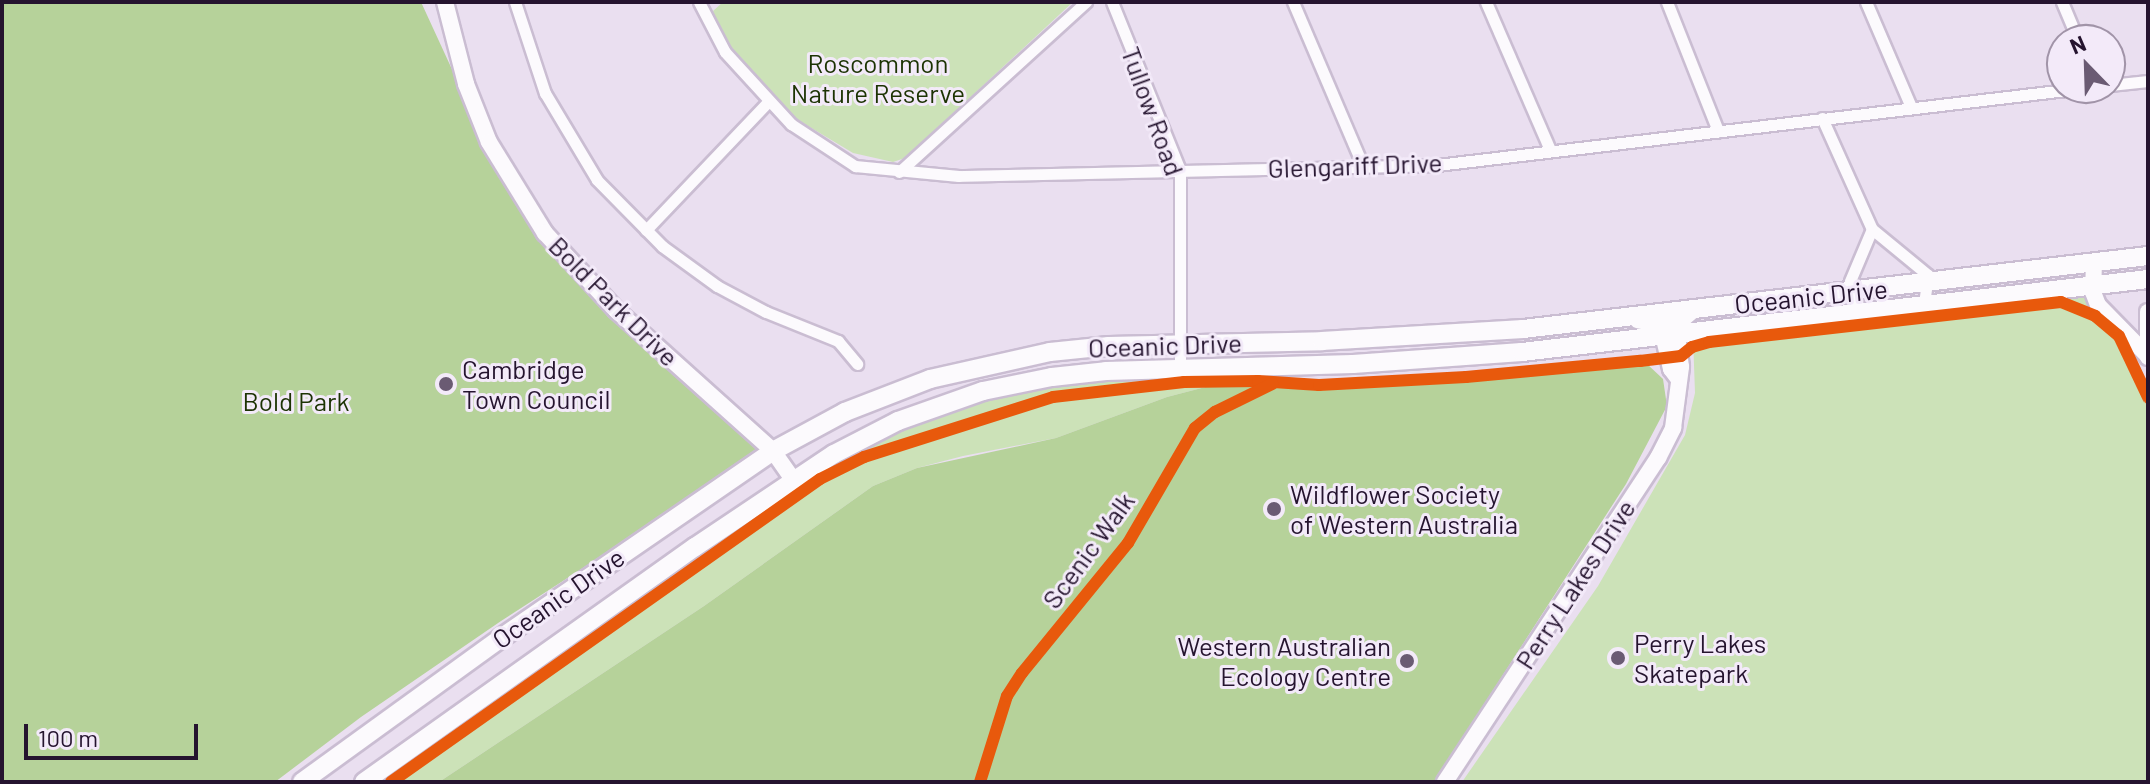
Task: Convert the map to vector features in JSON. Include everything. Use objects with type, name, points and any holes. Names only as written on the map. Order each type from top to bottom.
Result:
[{"type":"main road","name":"Oceanic Drive","points":[[302,782],[501,638],[773,451],[857,407],[961,371],[1050,352],[1180,343],[1452,335],[2148,256]]},
{"type":"main road","name":"Oceanic Drive","points":[[364,782],[793,480],[898,421],[983,391],[1052,377],[1180,367],[1415,361],[2148,279]]},
{"type":"street","name":"Bold Park Drive","points":[[445,2],[466,84],[489,142],[545,233],[608,302],[773,451],[793,480]]},
{"type":"street","points":[[515,2],[535,66],[566,131],[597,180],[646,230],[717,286],[766,312],[838,341],[857,364]]},
{"type":"street","points":[[899,172],[1086,2]]},
{"type":"street","name":"Tullow Road","points":[[1112,2],[1180,170],[1180,367]]},
{"type":"street","points":[[1293,2],[1362,164]]},
{"type":"street","points":[[1486,2],[1550,150]]},
{"type":"street","points":[[1667,2],[1718,131]]},
{"type":"street","points":[[1866,2],[1911,107]]},
{"type":"street","points":[[2062,2],[2071,24]]},
{"type":"street","name":"Glengariff Drive","points":[[704,5],[725,52],[791,124],[855,166],[959,176],[1362,164],[1437,165],[2046,92]]},
{"type":"street","points":[[2126,83],[2148,81]]},
{"type":"street","points":[[646,230],[768,102]]},
{"type":"street","points":[[1822,118],[1872,229],[1918,263],[1928,275],[1924,305]]},
{"type":"street","points":[[1864,312],[1851,292],[1850,281],[1872,229]]},
{"type":"street","points":[[2094,263],[2093,285],[2103,311],[2148,356]]},
{"type":"street","points":[[1613,318],[1653,321],[1673,333],[1678,323],[1696,308]]},
{"type":"street","points":[[2148,312],[2148,356]]},
{"type":"street","name":"Perry Lakes Drive","points":[[1445,782],[1658,458],[1673,428],[1678,403],[1677,377],[1681,356],[1673,333]]},
{"type":"green space","name":"Bold Park","points":[[2,2],[421,2],[508,191],[539,236],[574,278],[614,317],[767,449],[501,621],[361,717],[275,782],[2,782]]},
{"type":"green space","name":"Roscommon Nature Reserve","points":[[723,2],[1073,2],[905,158],[893,162],[853,153],[788,114],[742,67],[720,35],[713,11]]},
{"type":"green space","points":[[2087,295],[2130,345],[2148,387],[2148,782],[1462,782],[1598,586],[1685,435],[1695,393],[1693,337]]},
{"type":"green space","points":[[1625,362],[1646,363],[1663,379],[1667,406],[1626,484],[1434,782],[439,782],[704,606],[873,486],[917,468],[1056,438],[1167,397],[1217,384],[1368,388]]},
{"type":"green space","points":[[1216,372],[1217,384],[1167,397],[1056,438],[917,468],[873,486],[704,606],[439,782],[375,782],[797,485],[891,432],[984,397],[1105,377]]},
{"type":"cycle path","points":[[391,782],[820,479],[864,457],[1053,397],[1184,382],[1258,381],[1319,385],[1466,377],[1640,361],[1681,356],[1692,347],[1709,342],[2061,302],[2095,316],[2119,336],[2148,397]]},
{"type":"cycle path","name":"Scenic Walk","points":[[980,782],[1007,696],[1022,673],[1128,543],[1195,428],[1215,412],[1272,384]]},
{"type":"place","name":"Cambridge Town Council","points":[[446,384]]},
{"type":"place","name":"Wildflower Society of Western Australia","points":[[1274,509]]},
{"type":"place","name":"Perry Lakes Skatepark","points":[[1618,658]]},
{"type":"place","name":"Western Australian Ecology Centre","points":[[1407,661]]}]
